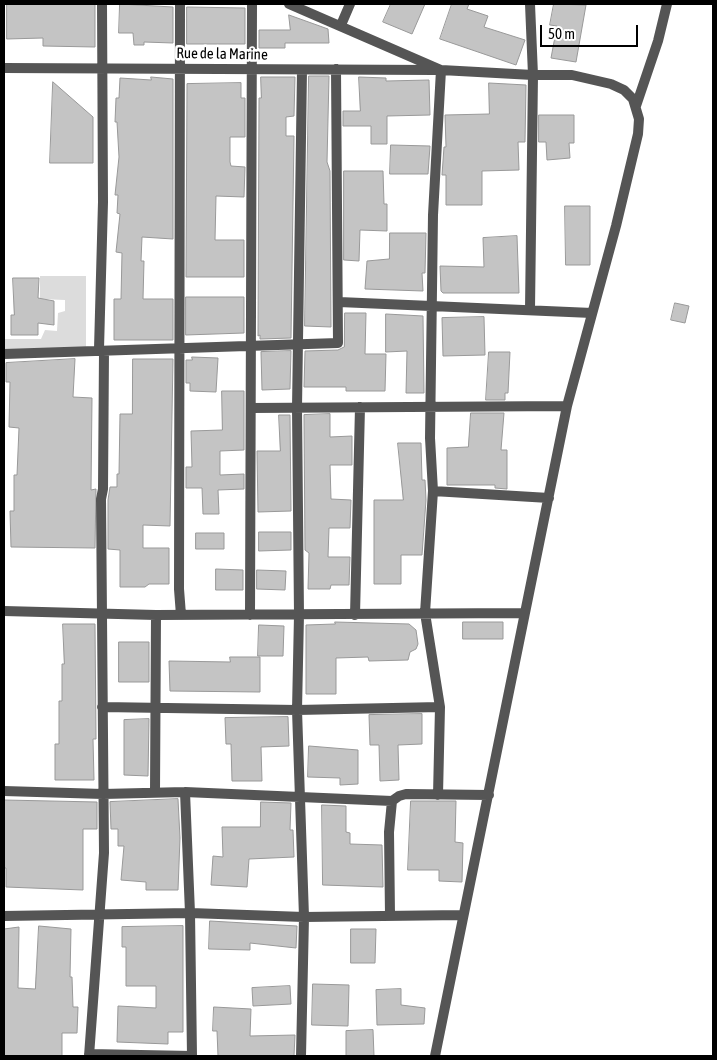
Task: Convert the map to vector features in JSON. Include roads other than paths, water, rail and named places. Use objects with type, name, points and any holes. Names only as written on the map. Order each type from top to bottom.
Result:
[{"type":"street","points":[[99,349],[103,202],[102,4]]},
{"type":"street","points":[[180,4],[181,347],[179,589],[181,615]]},
{"type":"street","points":[[250,615],[252,4]]},
{"type":"street","points":[[289,4],[341,24],[441,70],[433,215],[433,491],[425,613],[440,707],[438,795]]},
{"type":"street","points":[[341,24],[350,4]]},
{"type":"street","points":[[530,4],[533,75],[530,309]]},
{"type":"street","points":[[435,1056],[462,915],[489,795],[567,406],[638,134],[639,119],[636,106],[658,41],[667,4]]},
{"type":"street","name":"Rue de la Marine","points":[[4,68],[441,70],[572,75],[611,84],[624,90],[636,106]]},
{"type":"street","points":[[4,354],[99,349],[338,343],[336,69]]},
{"type":"street","points":[[301,1056],[304,917],[297,710],[299,615],[297,343],[302,70]]},
{"type":"street","points":[[339,302],[592,313]]},
{"type":"street","points":[[99,349],[104,352],[103,489],[100,498],[104,853],[89,1055],[192,1056],[190,913],[185,792]]},
{"type":"street","points":[[252,408],[567,406]]},
{"type":"street","points":[[355,615],[360,407]]},
{"type":"street","points":[[433,491],[549,498]]},
{"type":"street","points":[[4,611],[156,615],[524,613]]},
{"type":"street","points":[[155,792],[156,615]]},
{"type":"street","points":[[102,707],[297,710],[440,707]]},
{"type":"street","points":[[4,791],[103,794],[185,792],[392,801],[406,794],[489,795]]},
{"type":"street","points":[[390,915],[389,832],[392,801]]},
{"type":"street","points":[[4,916],[190,913],[304,917],[462,915]]}]
